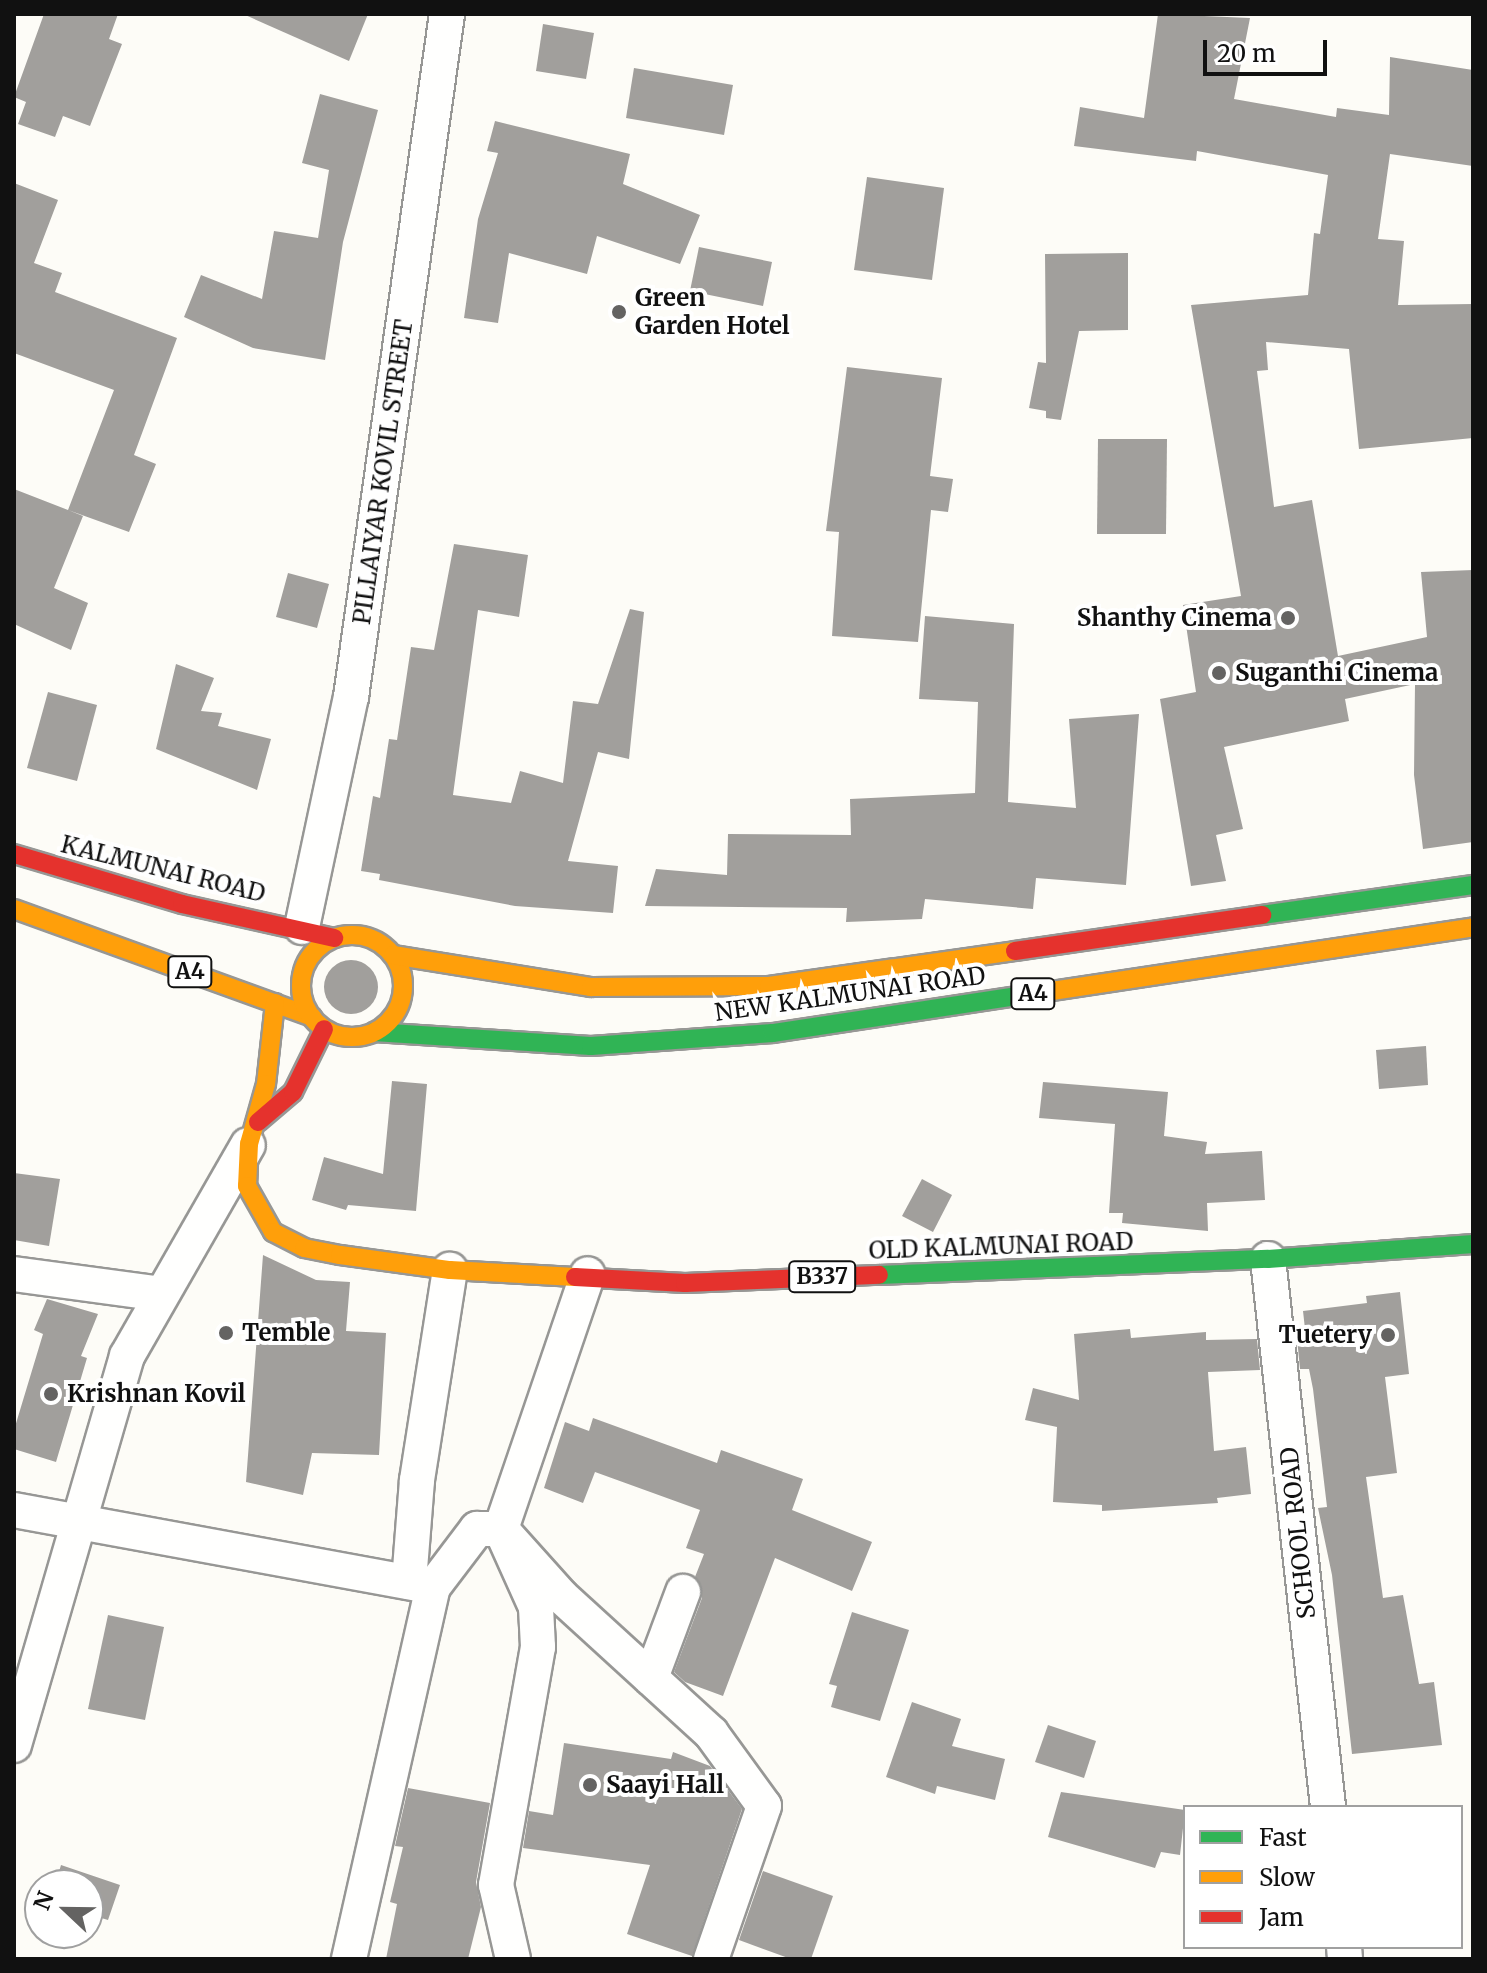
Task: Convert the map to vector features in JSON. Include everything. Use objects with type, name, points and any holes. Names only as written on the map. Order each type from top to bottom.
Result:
[{"type":"main road","name":"KALMUNAI ROAD","points":[[14,854],[182,904],[302,927],[334,938]]},
{"type":"main road","name":"NEW KALMUNAI ROAD","points":[[393,955],[591,987],[769,986],[1473,885]]},
{"type":"main road","name":"A4","points":[[14,909],[275,1003],[318,1023]]},
{"type":"main road","name":"NEW KALMUNAI ROAD","points":[[374,1032],[591,1046],[773,1033],[1473,927]]},
{"type":"main road","points":[[366,936],[393,955],[403,983],[401,998],[396,1012],[374,1032],[340,1035],[318,1023],[304,1003],[303,972],[320,946],[334,938],[366,936]]},
{"type":"main road","name":"OLD KALMUNAI ROAD","points":[[275,1003],[247,1186],[273,1232],[316,1250],[450,1270],[588,1274],[685,1283],[1268,1259],[1473,1244]]},
{"type":"main road","points":[[253,1133],[293,1092],[318,1023]]},
{"type":"street","name":"PILLAIYAR KOVIL STREET","points":[[302,927],[351,697],[447,14]]},
{"type":"street","points":[[14,1745],[127,1356],[253,1133]]},
{"type":"street","name":"SCHOOL ROAD","points":[[1268,1259],[1328,1805]]},
{"type":"street","points":[[349,1959],[421,1584],[417,1480],[450,1270]]},
{"type":"street","points":[[14,1274],[161,1294]]},
{"type":"street","points":[[513,1959],[496,1885],[538,1647],[536,1607],[501,1529],[588,1274]]},
{"type":"street","points":[[14,1510],[421,1584]]},
{"type":"street","points":[[421,1584],[477,1529],[501,1529],[562,1597],[711,1733],[764,1806],[711,1959]]},
{"type":"street","points":[[651,1678],[683,1592]]},
{"type":"building","points":[[44,14],[118,14],[109,39],[122,44],[90,126],[63,116],[55,137],[18,124],[26,102],[14,97]]},
{"type":"building","points":[[243,14],[368,14],[349,61]]},
{"type":"building","points":[[1158,14],[1250,18],[1234,99],[1336,117],[1337,108],[1389,115],[1390,57],[1473,70],[1473,166],[1390,154],[1378,239],[1404,241],[1398,305],[1473,304],[1473,438],[1359,449],[1349,349],[1266,342],[1268,370],[1257,371],[1274,507],[1312,500],[1338,656],[1427,637],[1421,572],[1473,570],[1473,842],[1423,849],[1414,775],[1415,684],[1345,699],[1349,721],[1224,747],[1243,829],[1216,835],[1226,881],[1191,886],[1160,699],[1196,692],[1183,605],[1241,596],[1191,305],[1308,295],[1314,233],[1320,234],[1328,175],[1197,151],[1196,161],[1074,146],[1080,107],[1144,118]]},
{"type":"building","points":[[543,24],[594,33],[586,79],[536,71]]},
{"type":"building","points":[[634,68],[733,85],[724,135],[626,118]]},
{"type":"building","points":[[320,94],[378,110],[343,242],[325,360],[253,348],[184,317],[201,275],[262,299],[274,231],[318,238],[329,170],[302,163]]},
{"type":"building","points":[[495,121],[630,154],[623,184],[700,215],[680,264],[597,236],[587,274],[509,253],[498,323],[464,318],[478,219],[498,153],[487,151]]},
{"type":"building","points":[[867,177],[944,188],[932,280],[854,270]]},
{"type":"building","points":[[14,183],[58,200],[34,263],[62,273],[55,292],[177,338],[134,455],[156,464],[129,532],[68,510],[114,390],[14,353]]},
{"type":"building","points":[[699,247],[772,262],[763,306],[690,291]]},
{"type":"building","points":[[1128,253],[1128,330],[1079,331],[1061,420],[1046,418],[1046,411],[1029,408],[1038,362],[1046,363],[1045,254]]},
{"type":"building","points":[[847,367],[942,378],[930,476],[953,479],[948,512],[931,510],[918,642],[832,636],[839,532],[826,531]]},
{"type":"building","points":[[1098,439],[1167,439],[1166,534],[1097,534]]},
{"type":"building","points":[[14,489],[83,516],[54,588],[88,603],[71,650],[14,624]]},
{"type":"building","points":[[454,544],[528,555],[519,617],[478,610],[453,795],[511,803],[520,771],[563,783],[573,701],[598,704],[630,609],[644,612],[629,759],[598,752],[568,861],[618,866],[613,913],[515,906],[379,880],[380,874],[361,871],[373,796],[380,798],[389,739],[397,740],[411,647],[434,650]]},
{"type":"building","points":[[288,573],[329,584],[317,628],[276,617]]},
{"type":"building","points":[[925,616],[1014,624],[1008,802],[1076,808],[1069,719],[1139,714],[1126,885],[1036,878],[1033,909],[925,899],[922,919],[846,922],[847,908],[645,906],[656,869],[727,875],[728,834],[851,835],[850,799],[975,793],[978,702],[919,699]]},
{"type":"building","points":[[176,664],[214,678],[201,711],[222,713],[218,726],[271,739],[257,790],[156,749]]},
{"type":"building","points":[[48,692],[97,705],[77,781],[27,768]]},
{"type":"building","points":[[351,960],[370,968],[378,987],[370,1006],[351,1014],[332,1006],[324,987],[332,968]]},
{"type":"building","points":[[1426,1046],[1428,1085],[1379,1089],[1376,1050]]},
{"type":"building","points":[[392,1081],[427,1084],[416,1211],[348,1205],[346,1210],[312,1200],[324,1157],[383,1174]]},
{"type":"building","points":[[1043,1082],[1168,1092],[1164,1136],[1207,1142],[1205,1154],[1262,1151],[1265,1200],[1207,1203],[1208,1231],[1122,1223],[1123,1213],[1109,1213],[1115,1124],[1039,1118]]},
{"type":"building","points":[[14,1173],[60,1179],[49,1246],[14,1240]]},
{"type":"building","points":[[922,1179],[952,1195],[933,1232],[902,1216]]},
{"type":"building","points":[[263,1255],[316,1280],[350,1282],[346,1331],[386,1333],[379,1455],[312,1453],[303,1495],[246,1482]]},
{"type":"building","points":[[1400,1292],[1409,1374],[1385,1377],[1397,1473],[1366,1477],[1383,1598],[1403,1595],[1419,1684],[1434,1682],[1442,1745],[1352,1754],[1332,1575],[1318,1508],[1327,1507],[1313,1389],[1309,1369],[1300,1369],[1297,1338],[1306,1338],[1303,1311],[1367,1303],[1366,1296]]},
{"type":"building","name":"Krishnan Kovil","points":[[47,1299],[98,1314],[81,1356],[87,1358],[56,1462],[14,1449],[14,1430],[43,1334],[34,1330]]},
{"type":"building","points":[[1130,1329],[1131,1338],[1206,1332],[1206,1340],[1257,1339],[1260,1370],[1208,1372],[1214,1451],[1246,1447],[1251,1494],[1217,1498],[1218,1503],[1102,1511],[1102,1505],[1053,1502],[1057,1427],[1025,1420],[1033,1388],[1079,1400],[1074,1334]]},
{"type":"building","points":[[593,1418],[717,1463],[721,1450],[803,1479],[792,1510],[872,1542],[852,1591],[775,1558],[723,1696],[685,1682],[674,1672],[702,1598],[695,1577],[704,1554],[686,1548],[700,1510],[595,1472],[583,1503],[544,1488],[565,1422],[589,1431]]},
{"type":"building","points":[[852,1612],[909,1630],[880,1721],[831,1707],[837,1686],[829,1684]]},
{"type":"building","points":[[108,1615],[164,1627],[145,1720],[88,1709]]},
{"type":"building","points":[[912,1702],[961,1719],[952,1746],[1005,1759],[995,1800],[937,1786],[935,1794],[886,1777]]},
{"type":"building","points":[[1048,1725],[1096,1741],[1084,1778],[1035,1762]]},
{"type":"building","points":[[564,1743],[671,1759],[673,1752],[710,1766],[742,1809],[692,1956],[627,1934],[650,1865],[523,1848],[529,1811],[553,1815]]},
{"type":"building","points":[[408,1788],[490,1803],[476,1882],[481,1907],[468,1959],[386,1959],[397,1904],[390,1902],[403,1847],[395,1846]]},
{"type":"building","points":[[1061,1792],[1183,1810],[1180,1855],[1161,1852],[1155,1868],[1048,1837]]},
{"type":"building","points":[[763,1871],[833,1896],[811,1959],[791,1959],[739,1940]]},
{"type":"building","points":[[104,1880],[120,1885],[108,1920],[104,1919]]},
{"type":"traffic: fast","points":[[1262,915],[1473,885]]},
{"type":"traffic: fast","points":[[374,1032],[591,1046],[773,1033],[1032,994]]},
{"type":"traffic: fast","points":[[879,1275],[1268,1259],[1473,1244]]},
{"type":"traffic: slow","points":[[14,909],[312,1017]]},
{"type":"traffic: slow","points":[[1032,994],[1473,927]]},
{"type":"traffic: slow","points":[[352,935],[371,939],[388,950],[399,967],[403,986],[399,1005],[388,1022],[371,1033],[352,1037],[333,1033],[316,1022],[305,1005],[301,986],[305,967],[316,950],[333,939],[352,935]]},
{"type":"traffic: slow","points":[[393,955],[591,987],[769,986],[1015,951]]},
{"type":"traffic: slow","points":[[275,1003],[266,1084],[249,1144],[247,1186],[273,1232],[304,1248],[340,1255],[450,1270],[575,1277]]},
{"type":"traffic: jam","points":[[14,854],[182,904],[334,938]]},
{"type":"traffic: jam","points":[[1015,951],[1262,915]]},
{"type":"traffic: jam","points":[[258,1122],[293,1092],[324,1029]]},
{"type":"traffic: jam","points":[[575,1277],[685,1283],[879,1275]]},
{"type":"place","name":"Green Garden Hotel","points":[[619,312]]},
{"type":"place","name":"Shanthy Cinema","points":[[1288,618]]},
{"type":"place","name":"Suganthi Cinema","points":[[1219,673]]},
{"type":"place","name":"Temble","points":[[226,1333]]},
{"type":"place","name":"Tuetery","points":[[1388,1335]]},
{"type":"place","name":"Krishnan Kovil","points":[[51,1394]]},
{"type":"place","name":"Saayi Hall","points":[[590,1785]]}]
